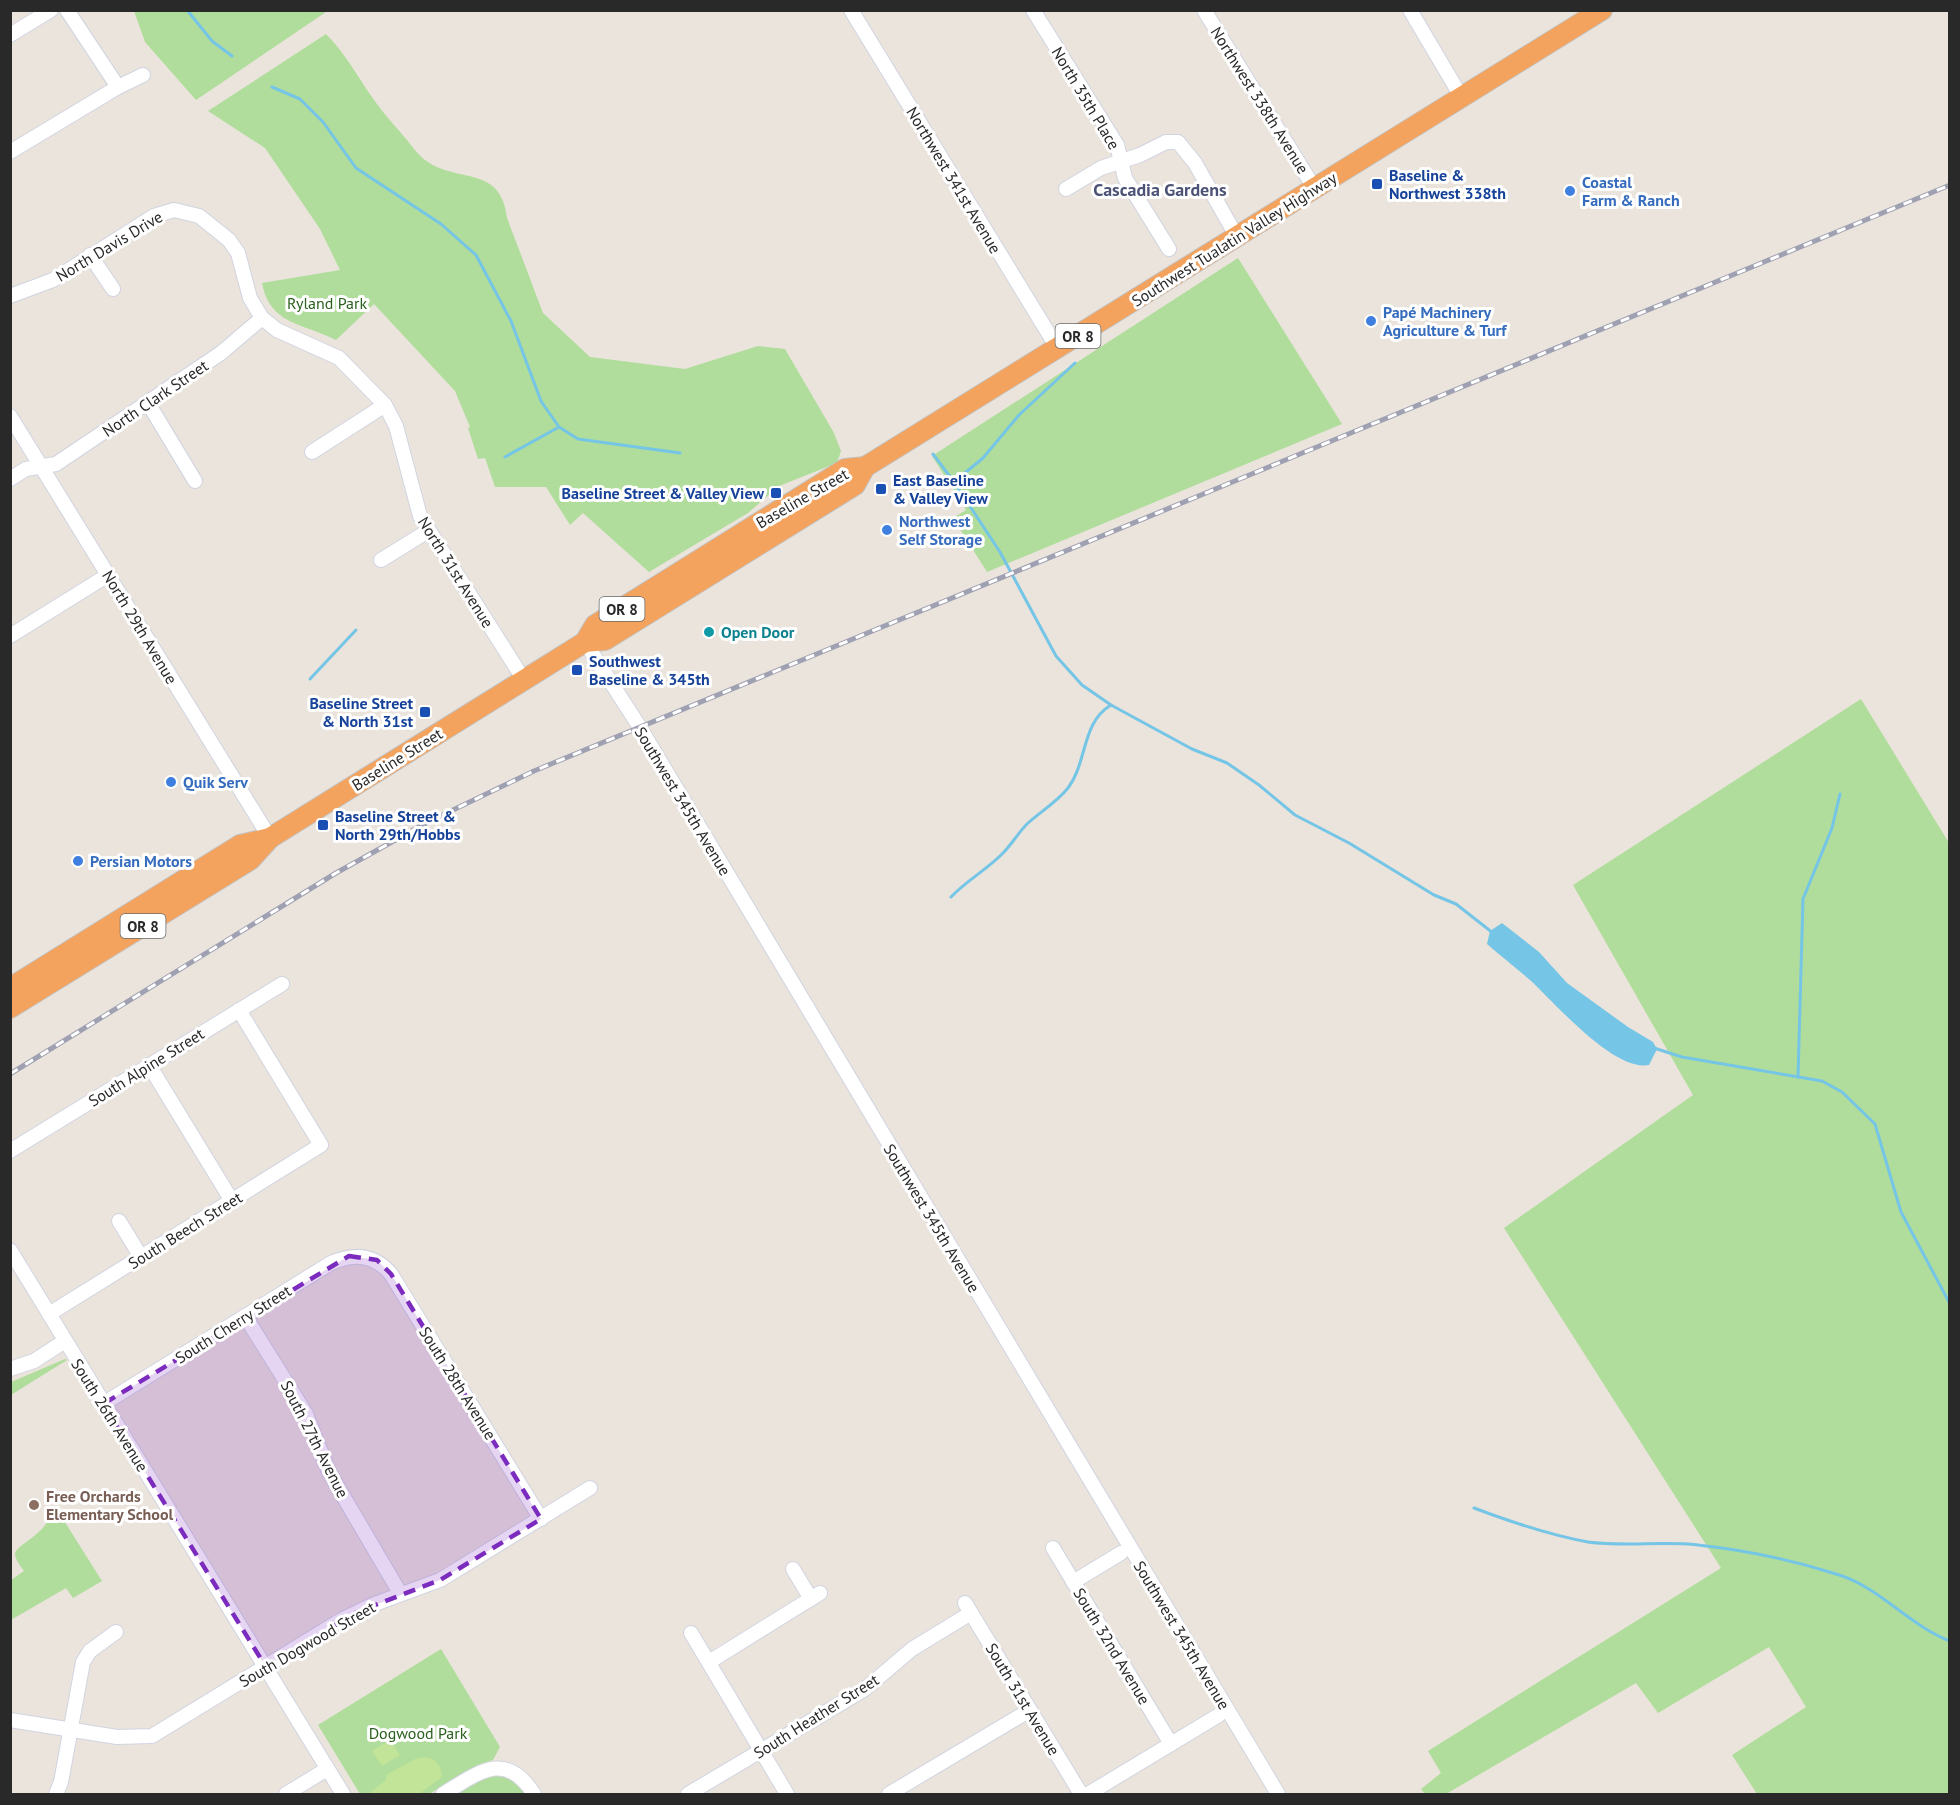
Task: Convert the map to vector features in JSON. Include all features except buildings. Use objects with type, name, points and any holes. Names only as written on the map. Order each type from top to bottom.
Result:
[{"type":"highway","name":"Southwest Tualatin Valley Highway","points":[[865,467],[1602,10]]},
{"type":"highway","name":"Baseline Street","points":[[10,1008],[250,860],[270,838],[585,642],[595,626],[846,469],[865,467]]},
{"type":"highway","name":"Baseline Street","points":[[10,988],[240,845],[270,838]]},
{"type":"street","points":[[10,35],[51,10]]},
{"type":"street","points":[[67,10],[118,87]]},
{"type":"street","name":"Northwest 341st Avenue","points":[[851,10],[1058,349]]},
{"type":"street","name":"North 35th Place","points":[[1033,10],[1117,146],[1125,178],[1169,249]]},
{"type":"street","name":"Northwest 338th Avenue","points":[[1204,10],[1315,189]]},
{"type":"street","points":[[1410,10],[1462,98]]},
{"type":"street","points":[[10,152],[118,87],[143,75]]},
{"type":"street","points":[[1066,189],[1101,168],[1121,162],[1166,142],[1174,141],[1183,145],[1237,237]]},
{"type":"street","name":"North Davis Drive","points":[[10,296],[53,280],[154,216],[174,210]]},
{"type":"street","name":"North 31st Avenue","points":[[174,210],[199,216],[228,240],[238,253],[250,298],[262,318],[277,330],[339,358],[385,405],[396,426],[420,516],[524,680]]},
{"type":"street","points":[[90,255],[113,290]]},
{"type":"street","name":"North Clark Street","points":[[10,479],[26,469],[56,464],[221,353],[262,318]]},
{"type":"street","points":[[148,403],[195,481]]},
{"type":"street","points":[[312,452],[385,405]]},
{"type":"street","name":"North 29th Avenue","points":[[10,416],[270,838]]},
{"type":"street","points":[[381,560],[428,531]]},
{"type":"street","points":[[10,636],[108,575]]},
{"type":"street","name":"Southwest 345th Avenue","points":[[585,642],[639,726],[1278,1794]]},
{"type":"street","name":"South Alpine Street","points":[[10,1151],[282,984]]},
{"type":"street","name":"South Beech Street","points":[[50,1314],[321,1145],[239,1010]]},
{"type":"street","points":[[149,1065],[232,1201]]},
{"type":"street","points":[[119,1221],[141,1257]]},
{"type":"street","name":"South 26th Avenue","points":[[10,1250],[343,1794]]},
{"type":"street","name":"South Cherry Street","points":[[103,1404],[331,1263],[349,1256],[366,1257]]},
{"type":"street","name":"South 28th Avenue","points":[[366,1257],[377,1260],[391,1274],[541,1519]]},
{"type":"street","name":"South 27th Avenue","points":[[245,1316],[306,1414],[329,1472],[400,1593]]},
{"type":"street","points":[[10,1369],[34,1361],[65,1341]]},
{"type":"street","name":"South Dogwood Street","points":[[10,1720],[117,1737],[152,1736],[349,1616],[400,1593],[440,1580],[590,1488]]},
{"type":"street","name":"South 32nd Avenue","points":[[1053,1548],[1171,1744]]},
{"type":"street","points":[[1073,1582],[1121,1553]]},
{"type":"street","points":[[709,1662],[816,1596],[793,1569]]},
{"type":"street","name":"South 31st Avenue","points":[[968,1608],[1081,1794]]},
{"type":"street","name":"South Heather Street","points":[[688,1794],[865,1689],[912,1649],[968,1608]]},
{"type":"street","points":[[56,1794],[83,1662],[90,1651],[116,1632]]},
{"type":"street","points":[[691,1633],[788,1794]]},
{"type":"street","points":[[889,1794],[1030,1710]]},
{"type":"street","points":[[1088,1794],[1219,1715]]},
{"type":"street","points":[[443,1794],[481,1772],[498,1768],[514,1773],[534,1794]]},
{"type":"street","points":[[286,1794],[327,1769]]},
{"type":"highlighted area","points":[[349,1256],[377,1260],[391,1274],[541,1519],[440,1580],[357,1612],[266,1667],[103,1404]]},
{"type":"green space","points":[[325,10],[326,12],[196,100],[145,42],[134,11]]},
{"type":"green space","name":"Ryland Park","points":[[326,34],[383,112],[422,158],[450,172],[487,182],[496,190],[503,201],[507,218],[543,313],[590,357],[685,369],[758,346],[785,349],[834,433],[841,451],[837,463],[779,486],[748,513],[649,572],[583,513],[570,525],[546,487],[495,487],[485,458],[478,459],[468,428],[470,427],[455,391],[374,304],[336,340],[300,326],[280,315],[266,297],[262,283],[340,270],[320,229],[265,148],[208,111]]},
{"type":"green space","points":[[1238,258],[1342,424],[987,572],[953,518],[966,510],[932,456]]},
{"type":"green space","points":[[1861,699],[1949,843],[1949,1794],[1757,1794],[1732,1755],[1806,1707],[1769,1647],[1658,1713],[1636,1683],[1446,1794],[1425,1794],[1421,1789],[1441,1773],[1428,1751],[1721,1568],[1504,1228],[1693,1095],[1573,885]]},
{"type":"green space","points":[[67,1360],[11,1395],[11,1382]]},
{"type":"green space","points":[[56,1508],[102,1581],[73,1598],[66,1588],[11,1620],[11,1580],[24,1571],[16,1558],[16,1551],[41,1530],[49,1518],[48,1512]]},
{"type":"green space","name":"Dogwood Park","points":[[441,1649],[500,1747],[493,1760],[480,1764],[429,1794],[360,1794],[318,1725]]},
{"type":"green space","points":[[390,1740],[400,1755],[382,1766],[372,1751]]},
{"type":"green space","points":[[425,1757],[437,1763],[442,1777],[419,1794],[368,1794],[386,1780],[386,1775],[415,1759]]},
{"type":"green space","name":"Dogwood Park","points":[[488,1773],[511,1778],[529,1794],[453,1794]]},
{"type":"water","points":[[1502,923],[1539,952],[1567,983],[1653,1042],[1657,1049],[1649,1065],[1635,1064],[1619,1058],[1602,1047],[1530,980],[1487,944],[1490,931]]},
{"type":"waterway","points":[[187,10],[212,41],[232,56]]},
{"type":"waterway","points":[[272,87],[300,99],[323,122],[356,168],[441,224],[476,255],[511,321],[541,401],[559,427],[578,439],[680,453]]},
{"type":"waterway","points":[[954,482],[983,458],[1019,415],[1075,363]]},
{"type":"waterway","points":[[505,457],[559,427]]},
{"type":"waterway","points":[[933,454],[1000,552],[1056,656],[1082,685],[1111,705],[1192,749],[1227,763],[1259,785],[1295,815],[1349,843],[1434,895],[1456,904],[1493,933]]},
{"type":"waterway","points":[[310,679],[356,630]]},
{"type":"waterway","points":[[951,897],[997,859],[1027,824],[1064,793],[1079,766],[1094,722],[1111,705]]},
{"type":"waterway","points":[[1798,1077],[1803,899],[1832,828],[1840,794]]},
{"type":"waterway","points":[[1654,1048],[1682,1057],[1822,1081],[1842,1092],[1875,1124],[1901,1212],[1950,1304]]},
{"type":"waterway","points":[[1474,1508],[1530,1528],[1588,1542],[1698,1545],[1768,1556],[1819,1569],[1866,1587],[1921,1625],[1950,1641]]},
{"type":"railway","points":[[10,1074],[336,873],[426,823],[534,771],[1950,185]]},
{"type":"place","name":"Baseline & Northwest 338th","points":[[1377,184]]},
{"type":"place","name":"Coastal Farm & Ranch","points":[[1570,191]]},
{"type":"place","name":"Papé Machinery Agriculture & Turf","points":[[1371,321]]},
{"type":"place","name":"East Baseline & Valley View","points":[[881,489]]},
{"type":"place","name":"Baseline Street & Valley View","points":[[776,493]]},
{"type":"place","name":"Northwest Self Storage","points":[[887,530]]},
{"type":"place","name":"Open Door","points":[[709,632]]},
{"type":"place","name":"Southwest Baseline & 345th","points":[[577,670]]},
{"type":"place","name":"Baseline Street & North 31st","points":[[425,712]]},
{"type":"place","name":"Quik Serv","points":[[171,782]]},
{"type":"place","name":"Baseline Street & North 29th/Hobbs","points":[[323,825]]},
{"type":"place","name":"Persian Motors","points":[[78,861]]},
{"type":"place","name":"Free Orchards Elementary School","points":[[34,1505]]},
{"type":"district","name":"Cascadia Gardens","points":[[1160,189]]}]
